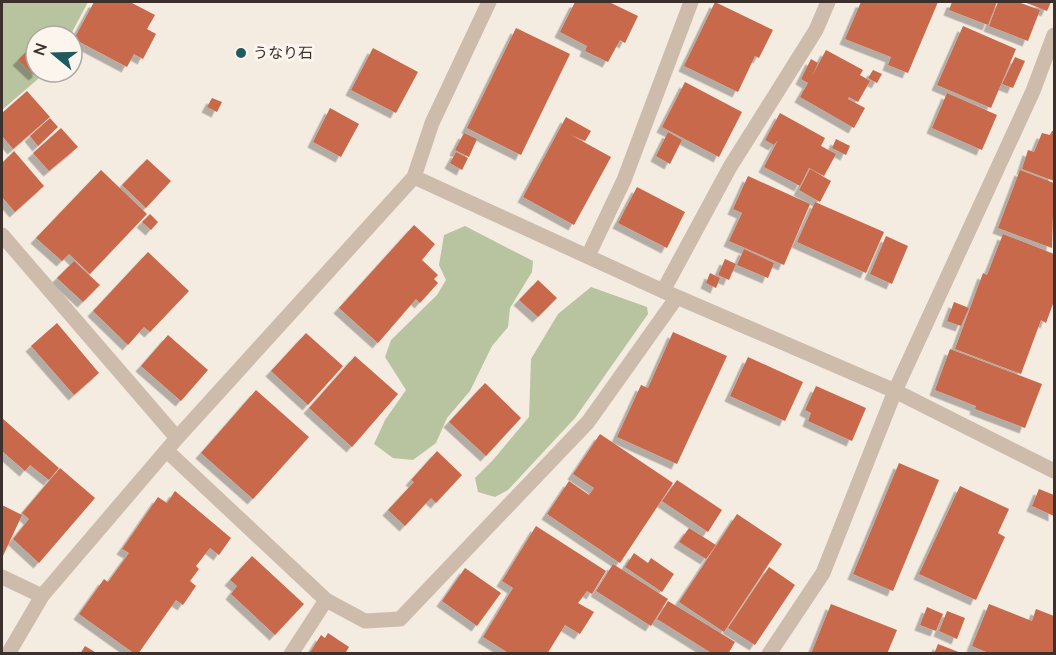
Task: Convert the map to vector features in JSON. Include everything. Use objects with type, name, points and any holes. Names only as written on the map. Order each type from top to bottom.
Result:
[{"type":"street","points":[[8,654],[42,596],[177,438],[414,177],[432,123],[489,2]]},
{"type":"street","points":[[588,256],[624,180],[692,2]]},
{"type":"street","points":[[167,451],[326,600],[365,621],[400,619],[588,422],[670,294],[730,167],[816,30],[828,2]]},
{"type":"street","points":[[769,654],[823,573],[895,392],[1033,92],[1054,35]]},
{"type":"street","points":[[414,177],[670,294],[895,392],[1054,471]]},
{"type":"street","points":[[2,235],[177,438]]},
{"type":"street","points":[[2,577],[42,596]]},
{"type":"street","points":[[291,654],[326,600]]},
{"type":"green space","points":[[2,2],[88,2],[76,24],[24,24],[24,84],[32,84],[2,110]]},
{"type":"green space","points":[[465,226],[533,261],[532,272],[510,308],[508,327],[492,346],[470,391],[447,418],[436,443],[413,460],[393,458],[374,444],[385,420],[406,390],[385,357],[391,340],[437,295],[446,280],[439,265],[444,235]]},
{"type":"green space","points":[[591,287],[647,307],[648,314],[575,418],[508,490],[495,497],[478,492],[475,478],[529,417],[531,359],[558,314]]},
{"type":"building","points":[[94,2],[130,2],[155,15],[147,29],[156,34],[143,59],[134,54],[127,67],[84,44],[84,24],[82,24]]},
{"type":"building","points":[[575,2],[609,2],[638,16],[625,43],[620,40],[608,62],[585,51],[587,46],[560,32]]},
{"type":"building","points":[[715,2],[773,30],[759,58],[755,56],[738,92],[684,66]]},
{"type":"building","points":[[861,2],[938,2],[908,73],[888,65],[891,57],[845,39]]},
{"type":"building","points":[[952,2],[997,2],[988,25],[949,10]]},
{"type":"building","points":[[998,2],[1018,2],[1040,10],[1028,41],[989,26]]},
{"type":"building","points":[[1024,2],[1051,2],[1047,11]]},
{"type":"building","points":[[963,26],[1016,49],[991,108],[937,85]]},
{"type":"building","points":[[516,28],[570,54],[521,155],[467,128]]},
{"type":"building","points":[[373,48],[418,72],[396,113],[351,90]]},
{"type":"building","points":[[826,50],[863,70],[860,75],[870,81],[858,102],[849,97],[848,99],[865,108],[854,128],[800,97],[808,83],[801,79],[811,59],[818,63],[812,76]]},
{"type":"building","points":[[24,54],[24,66],[18,60]]},
{"type":"building","points":[[1015,57],[1025,61],[1013,88],[1002,84]]},
{"type":"building","points":[[873,70],[882,74],[877,83],[868,78]]},
{"type":"building","points":[[685,82],[742,112],[719,157],[662,127]]},
{"type":"building","points":[[27,91],[50,117],[13,149],[2,136],[2,113]]},
{"type":"building","points":[[947,93],[997,115],[982,150],[932,128]]},
{"type":"building","points":[[212,98],[222,102],[217,112],[207,107]]},
{"type":"building","points":[[330,108],[359,124],[341,157],[313,142]]},
{"type":"building","points":[[780,113],[825,138],[821,146],[836,154],[824,176],[809,168],[800,186],[764,167],[778,140],[774,145],[765,140]]},
{"type":"building","points":[[566,117],[591,131],[585,141],[571,135],[611,157],[574,225],[523,197]]},
{"type":"building","points":[[50,118],[58,127],[38,146],[30,136]]},
{"type":"building","points":[[61,128],[78,147],[49,171],[33,153]]},
{"type":"building","points":[[1054,131],[1054,181],[1022,169],[1028,150],[1034,152],[1042,133],[1050,135]]},
{"type":"building","points":[[668,132],[682,140],[670,164],[656,156]]},
{"type":"building","points":[[464,133],[477,139],[469,157],[455,150]]},
{"type":"building","points":[[836,139],[850,146],[846,155],[832,148]]},
{"type":"building","points":[[14,151],[44,186],[15,212],[2,197],[2,163]]},
{"type":"building","points":[[456,152],[468,158],[462,170],[450,163]]},
{"type":"building","points":[[147,159],[171,181],[146,208],[122,185]]},
{"type":"building","points":[[810,169],[831,181],[820,202],[799,190]]},
{"type":"building","points":[[101,170],[147,214],[90,274],[69,254],[62,261],[36,238]]},
{"type":"building","points":[[1020,170],[1054,183],[1052,248],[998,228]]},
{"type":"building","points":[[748,176],[810,204],[784,265],[729,241],[742,213],[733,209]]},
{"type":"building","points":[[637,187],[685,212],[667,248],[618,223]]},
{"type":"building","points":[[815,202],[884,232],[866,273],[797,242]]},
{"type":"building","points":[[150,214],[158,222],[151,230],[142,222]]},
{"type":"building","points":[[414,225],[435,244],[422,260],[438,275],[434,279],[438,283],[420,303],[416,299],[378,343],[339,308]]},
{"type":"building","points":[[1003,234],[1054,254],[1054,301],[1046,323],[1041,320],[1021,374],[955,349],[983,273],[987,275]]},
{"type":"building","points":[[886,236],[908,246],[892,284],[870,274]]},
{"type":"building","points":[[744,249],[774,263],[768,278],[737,265]]},
{"type":"building","points":[[148,252],[189,291],[150,332],[144,327],[128,345],[93,311]]},
{"type":"building","points":[[725,259],[736,264],[729,280],[718,275]]},
{"type":"building","points":[[74,261],[100,285],[83,302],[57,278]]},
{"type":"building","points":[[710,273],[720,278],[716,288],[706,283]]},
{"type":"building","points":[[538,280],[557,298],[538,317],[519,300]]},
{"type":"building","points":[[954,302],[969,308],[961,326],[947,321]]},
{"type":"building","points":[[57,323],[99,373],[74,395],[31,346]]},
{"type":"building","points":[[673,332],[727,356],[677,464],[617,437],[641,385],[648,388]]},
{"type":"building","points":[[306,333],[343,366],[308,405],[271,371]]},
{"type":"building","points":[[168,335],[208,370],[181,401],[141,366]]},
{"type":"building","points":[[950,349],[1042,384],[1025,428],[975,409],[976,406],[935,390]]},
{"type":"building","points":[[355,356],[398,394],[352,447],[309,408]]},
{"type":"building","points":[[748,357],[803,382],[785,421],[730,396]]},
{"type":"building","points":[[485,383],[521,418],[486,456],[449,422]]},
{"type":"building","points":[[816,386],[866,408],[852,441],[808,421],[811,413],[805,410]]},
{"type":"building","points":[[256,390],[309,437],[253,499],[201,453]]},
{"type":"building","points":[[2,418],[59,468],[49,480],[30,465],[25,471],[2,451]]},
{"type":"building","points":[[600,434],[673,483],[620,563],[547,514],[569,481],[589,495],[594,488],[573,474]]},
{"type":"building","points":[[437,451],[462,475],[436,503],[431,498],[405,526],[388,510],[414,482],[411,480]]},
{"type":"building","points":[[899,463],[939,480],[893,591],[853,574]]},
{"type":"building","points":[[60,468],[95,498],[39,563],[13,539],[29,519],[22,513]]},
{"type":"building","points":[[677,480],[722,510],[708,532],[662,501]]},
{"type":"building","points":[[960,486],[1009,509],[998,533],[1005,537],[976,600],[919,574]]},
{"type":"building","points":[[1039,489],[1054,495],[1054,516],[1032,506]]},
{"type":"building","points":[[175,491],[231,538],[219,555],[210,548],[196,566],[199,569],[190,581],[196,586],[183,605],[176,600],[138,654],[135,654],[79,614],[104,579],[108,582],[129,553],[122,549],[158,497],[167,503]]},
{"type":"building","points":[[2,505],[22,515],[2,558]]},
{"type":"building","points":[[737,514],[782,544],[724,632],[679,602]]},
{"type":"building","points":[[536,526],[606,571],[592,594],[587,591],[578,603],[594,612],[580,634],[565,625],[547,654],[510,654],[483,637],[513,588],[502,581]]},
{"type":"building","points":[[689,528],[716,545],[706,559],[679,542]]},
{"type":"building","points":[[634,553],[648,563],[651,558],[674,574],[662,592],[625,567]]},
{"type":"building","points":[[252,556],[304,604],[275,635],[231,594],[237,586],[230,580]]},
{"type":"building","points":[[613,564],[668,599],[651,626],[596,591]]},
{"type":"building","points":[[769,567],[795,585],[755,645],[728,628]]},
{"type":"building","points":[[465,568],[501,593],[477,626],[442,601]]},
{"type":"building","points":[[668,601],[735,642],[728,654],[713,654],[657,619]]},
{"type":"building","points":[[831,604],[897,630],[887,654],[811,654]]},
{"type":"building","points":[[989,604],[1032,621],[1036,609],[1054,616],[1054,654],[991,654],[972,646]]},
{"type":"building","points":[[927,607],[943,614],[936,631],[920,625]]},
{"type":"building","points":[[947,611],[965,618],[957,639],[939,631]]},
{"type":"building","points":[[328,633],[349,647],[346,652],[348,654],[309,654],[321,635],[325,638]]},
{"type":"building","points":[[938,644],[961,653],[961,654],[934,654]]},
{"type":"building","points":[[85,646],[98,654],[80,654]]},
{"type":"place","name":"うなり石","points":[[241,53]]}]
